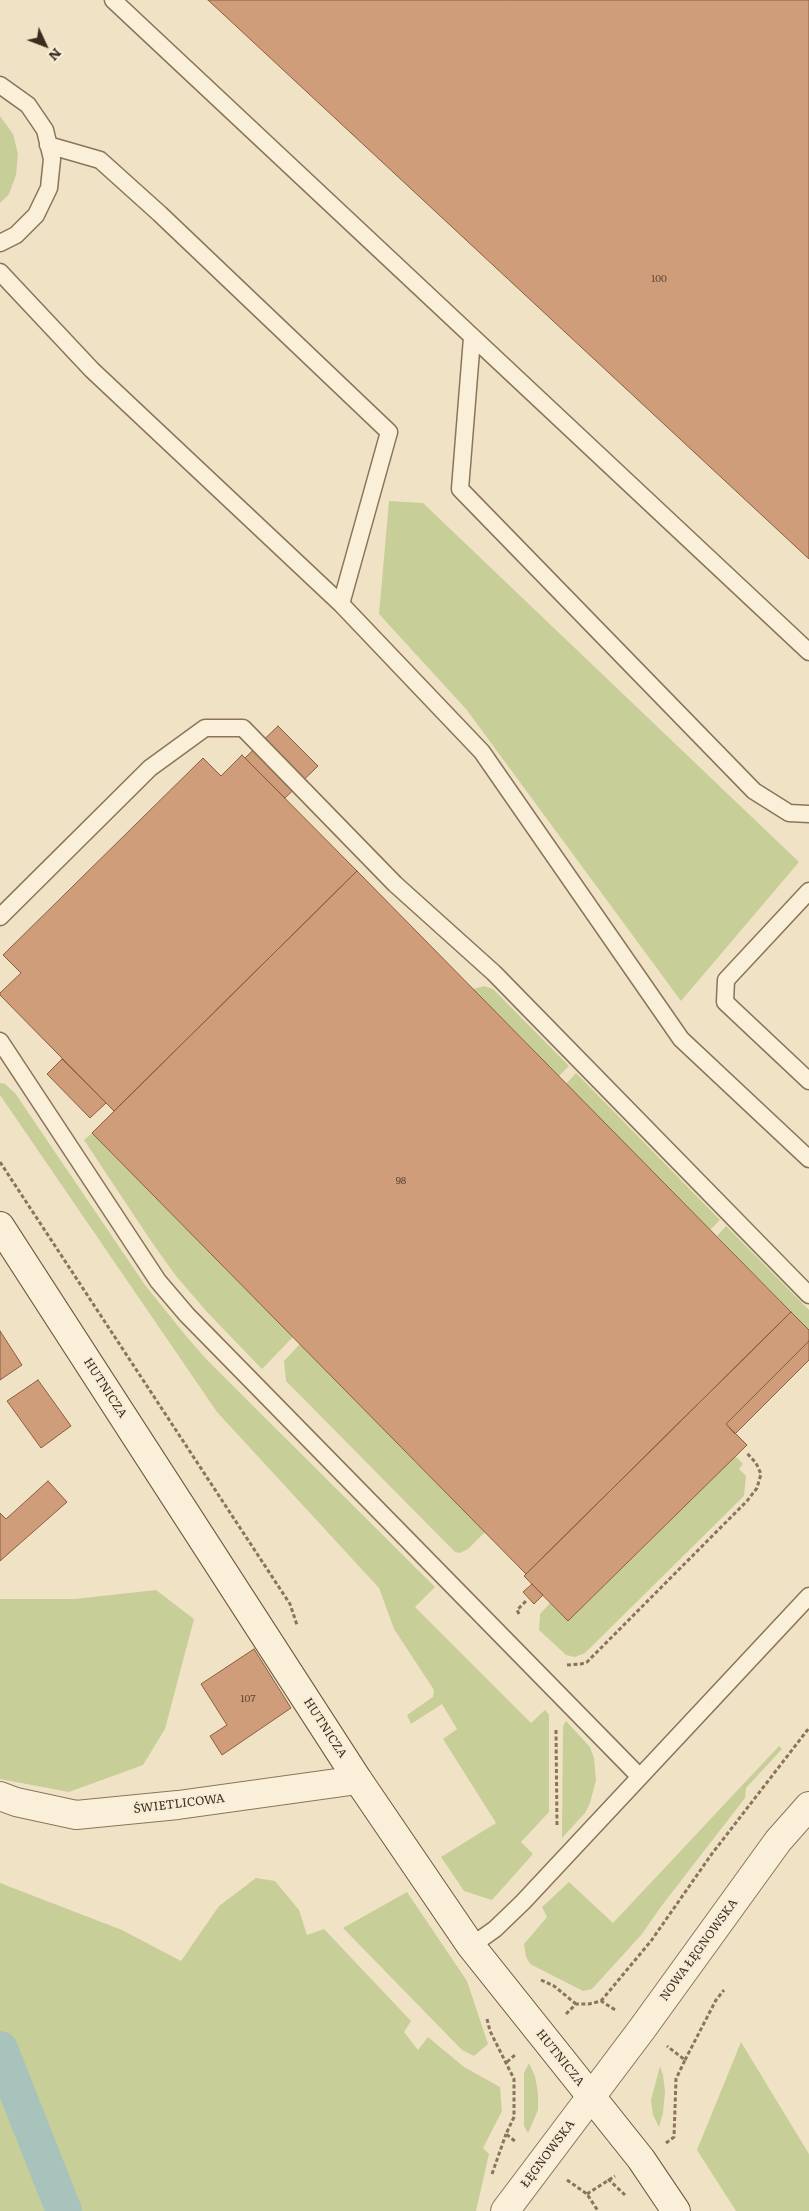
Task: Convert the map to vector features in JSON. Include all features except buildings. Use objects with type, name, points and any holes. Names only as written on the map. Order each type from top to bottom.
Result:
[{"type":"street","name":"HUTNICZA","points":[[0,1226],[358,1780],[471,1946],[641,2159],[676,2211]]},
{"type":"street","name":"ŚWIETLICOWA","points":[[0,1796],[16,1802],[76,1815],[178,1805],[358,1780]]},
{"type":"street","name":"NOWA ŁĘGNOWSKA","points":[[591,2097],[778,1841],[809,1806]]},
{"type":"street","name":"ŁĘGNOWSKA","points":[[504,2211],[591,2097]]},
{"type":"lane","points":[[113,0],[809,652]]},
{"type":"lane","points":[[0,85],[28,105],[45,130],[52,158],[49,188],[36,215],[16,235],[0,243]]},
{"type":"lane","points":[[48,145],[100,160],[160,214],[389,432],[341,604]]},
{"type":"lane","points":[[0,272],[92,370],[341,604],[482,752],[682,1039],[809,1159]]},
{"type":"lane","points":[[472,338],[460,489],[754,791],[789,813],[809,814]]},
{"type":"lane","points":[[0,917],[150,768],[205,728],[243,728],[395,884],[494,973],[809,1295]]},
{"type":"lane","points":[[809,891],[726,980],[725,1002],[809,1081]]},
{"type":"lane","points":[[0,1041],[158,1281],[194,1322],[640,1777]]},
{"type":"lane","points":[[471,1946],[495,1929],[523,1902],[809,1596]]},
{"type":"path","points":[[557,1827],[556,1722],[555,1715],[551,1711],[567,1664],[587,1662],[747,1501],[757,1488],[761,1474],[756,1463],[746,1452]]},
{"type":"path","points":[[537,1979],[554,1986],[576,2004],[601,2001],[651,1940],[711,1855],[809,1728]]},
{"type":"path","points":[[667,2142],[674,2136],[676,2086],[685,2060],[716,2000],[724,1990]]},
{"type":"path","points":[[601,2001],[621,2013]]},
{"type":"path","points":[[560,2020],[576,2004]]},
{"type":"path","points":[[669,2047],[685,2060]]},
{"type":"path","points":[[507,2062],[514,2079],[514,2117],[506,2134],[518,2143]]},
{"type":"path","points":[[587,2194],[616,2175]]},
{"type":"path","points":[[564,2178],[587,2194],[598,2211]]},
{"type":"green space","points":[[0,116],[13,134],[18,154],[16,175],[9,194],[0,203]]},
{"type":"green space","points":[[389,501],[423,503],[799,862],[681,1001],[466,709],[379,614]]},
{"type":"green space","points":[[484,986],[493,989],[569,1066],[559,1076],[473,989]]},
{"type":"green space","points":[[576,1073],[720,1220],[710,1230],[566,1084]]},
{"type":"green space","points":[[0,1083],[5,1084],[15,1093],[145,1285],[186,1336],[208,1361],[435,1587],[415,1607],[531,1723],[545,1710],[549,1715],[549,1812],[521,1842],[533,1854],[492,1900],[464,1891],[441,1857],[496,1823],[443,1739],[457,1729],[442,1704],[411,1724],[407,1715],[433,1697],[434,1690],[394,1629],[379,1588],[217,1412],[0,1095]]},
{"type":"green space","points":[[92,1133],[293,1337],[262,1369],[207,1312],[176,1276],[84,1140]]},
{"type":"green space","points":[[726,1226],[809,1310],[809,1330],[717,1236]]},
{"type":"green space","points":[[300,1344],[485,1532],[468,1549],[460,1553],[455,1552],[286,1381],[284,1361]]},
{"type":"green space","points":[[735,1456],[743,1464],[739,1469],[746,1476],[744,1496],[585,1653],[575,1657],[566,1655],[539,1630],[540,1614],[550,1603],[568,1621]]},
{"type":"green space","points":[[156,1590],[194,1619],[165,1729],[143,1765],[69,1792],[0,1779],[0,1599],[74,1599]]},
{"type":"green space","points":[[566,1721],[590,1747],[594,1758],[596,1780],[590,1803],[585,1813],[562,1838],[563,1726]]},
{"type":"green space","points":[[779,1746],[782,1749],[746,1788],[745,1798],[642,1934],[592,1989],[583,1991],[530,1964],[526,1957],[524,1944],[547,1917],[542,1907],[569,1882],[613,1923]]},
{"type":"green space","points":[[256,1878],[275,1881],[299,1910],[307,1935],[324,1929],[411,2021],[404,2032],[418,2050],[428,2037],[464,2067],[500,2087],[502,2111],[483,2148],[489,2154],[476,2211],[0,2211],[0,1883],[122,1930],[181,1961],[219,1906]]},
{"type":"green space","points":[[407,1892],[467,1981],[488,2044],[474,2056],[462,2050],[343,1928]]},
{"type":"green space","points":[[741,2042],[809,2154],[809,2211],[736,2211],[697,2150]]},
{"type":"green space","points":[[529,2063],[535,2076],[538,2110],[528,2133],[524,2126],[524,2073]]},
{"type":"green space","points":[[660,2066],[665,2092],[663,2113],[659,2127],[653,2115],[651,2100]]},
{"type":"waterway","points":[[0,2049],[64,2211]]}]
